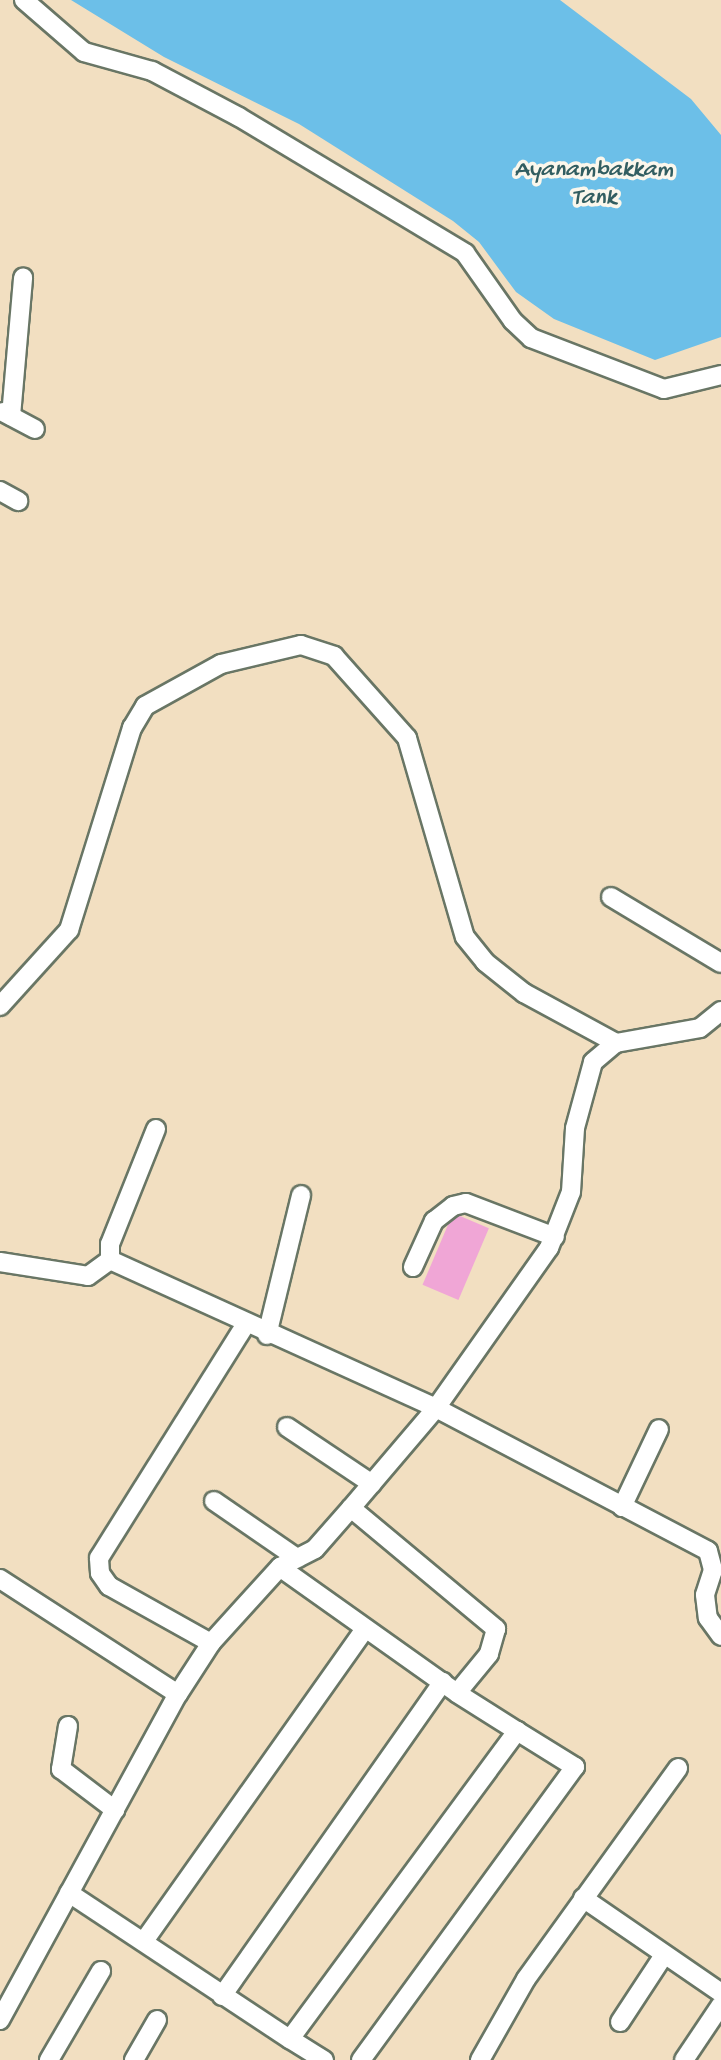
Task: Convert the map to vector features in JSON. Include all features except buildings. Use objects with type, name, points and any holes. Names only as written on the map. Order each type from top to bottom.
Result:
[{"type":"street","points":[[24,0],[84,52],[152,71],[174,82],[465,253],[513,321],[531,338],[664,389],[721,374]]},
{"type":"street","points":[[23,278],[6,413],[35,429]]},
{"type":"street","points":[[0,491],[18,501]]},
{"type":"street","points":[[0,1006],[69,930],[80,905],[132,728],[145,706],[221,664],[301,645],[334,656],[407,738],[465,937],[485,962],[524,993],[616,1043]]},
{"type":"street","points":[[611,897],[721,962]]},
{"type":"street","points":[[0,2020],[178,1694],[211,1643],[280,1567],[315,1549],[372,1484],[436,1408],[555,1237],[571,1192],[583,1088],[593,1062],[616,1043],[700,1028],[721,1011]]},
{"type":"street","points":[[110,1260],[110,1244],[156,1129]]},
{"type":"street","points":[[267,1335],[302,1195]]},
{"type":"street","points":[[412,1268],[434,1221],[453,1206],[466,1203],[555,1237]]},
{"type":"street","points":[[0,1262],[88,1276],[110,1260]]},
{"type":"street","points":[[110,1260],[267,1335],[436,1408],[708,1551],[717,1566],[705,1595],[708,1618],[721,1636]]},
{"type":"street","points":[[211,1643],[109,1586],[100,1573],[99,1558],[245,1325]]},
{"type":"street","points":[[287,1427],[372,1484]]},
{"type":"street","points":[[622,1507],[659,1429]]},
{"type":"street","points":[[214,1501],[297,1558]]},
{"type":"street","points":[[222,1996],[450,1688],[489,1654],[496,1629],[351,1508]]},
{"type":"street","points":[[280,1567],[450,1688],[575,1767],[361,2060]]},
{"type":"street","points":[[0,1579],[178,1694]]},
{"type":"street","points":[[144,1941],[365,1629]]},
{"type":"street","points":[[68,1726],[61,1769],[115,1810]]},
{"type":"street","points":[[290,2039],[517,1731]]},
{"type":"street","points":[[480,2060],[526,1979],[678,1768]]},
{"type":"street","points":[[69,1893],[320,2059]]},
{"type":"street","points":[[583,1898],[721,1993]]},
{"type":"street","points":[[620,2022],[664,1955]]},
{"type":"street","points":[[50,2060],[101,1970]]},
{"type":"street","points":[[0,1981],[15,1992]]},
{"type":"street","points":[[684,2060],[721,2005]]},
{"type":"street","points":[[134,2060],[157,2020]]},
{"type":"water","name":"Ayanambakkam Tank","points":[[71,0],[560,0],[691,99],[721,135],[721,337],[655,360],[554,319],[516,292],[479,242],[453,221],[299,124],[164,57]]}]
